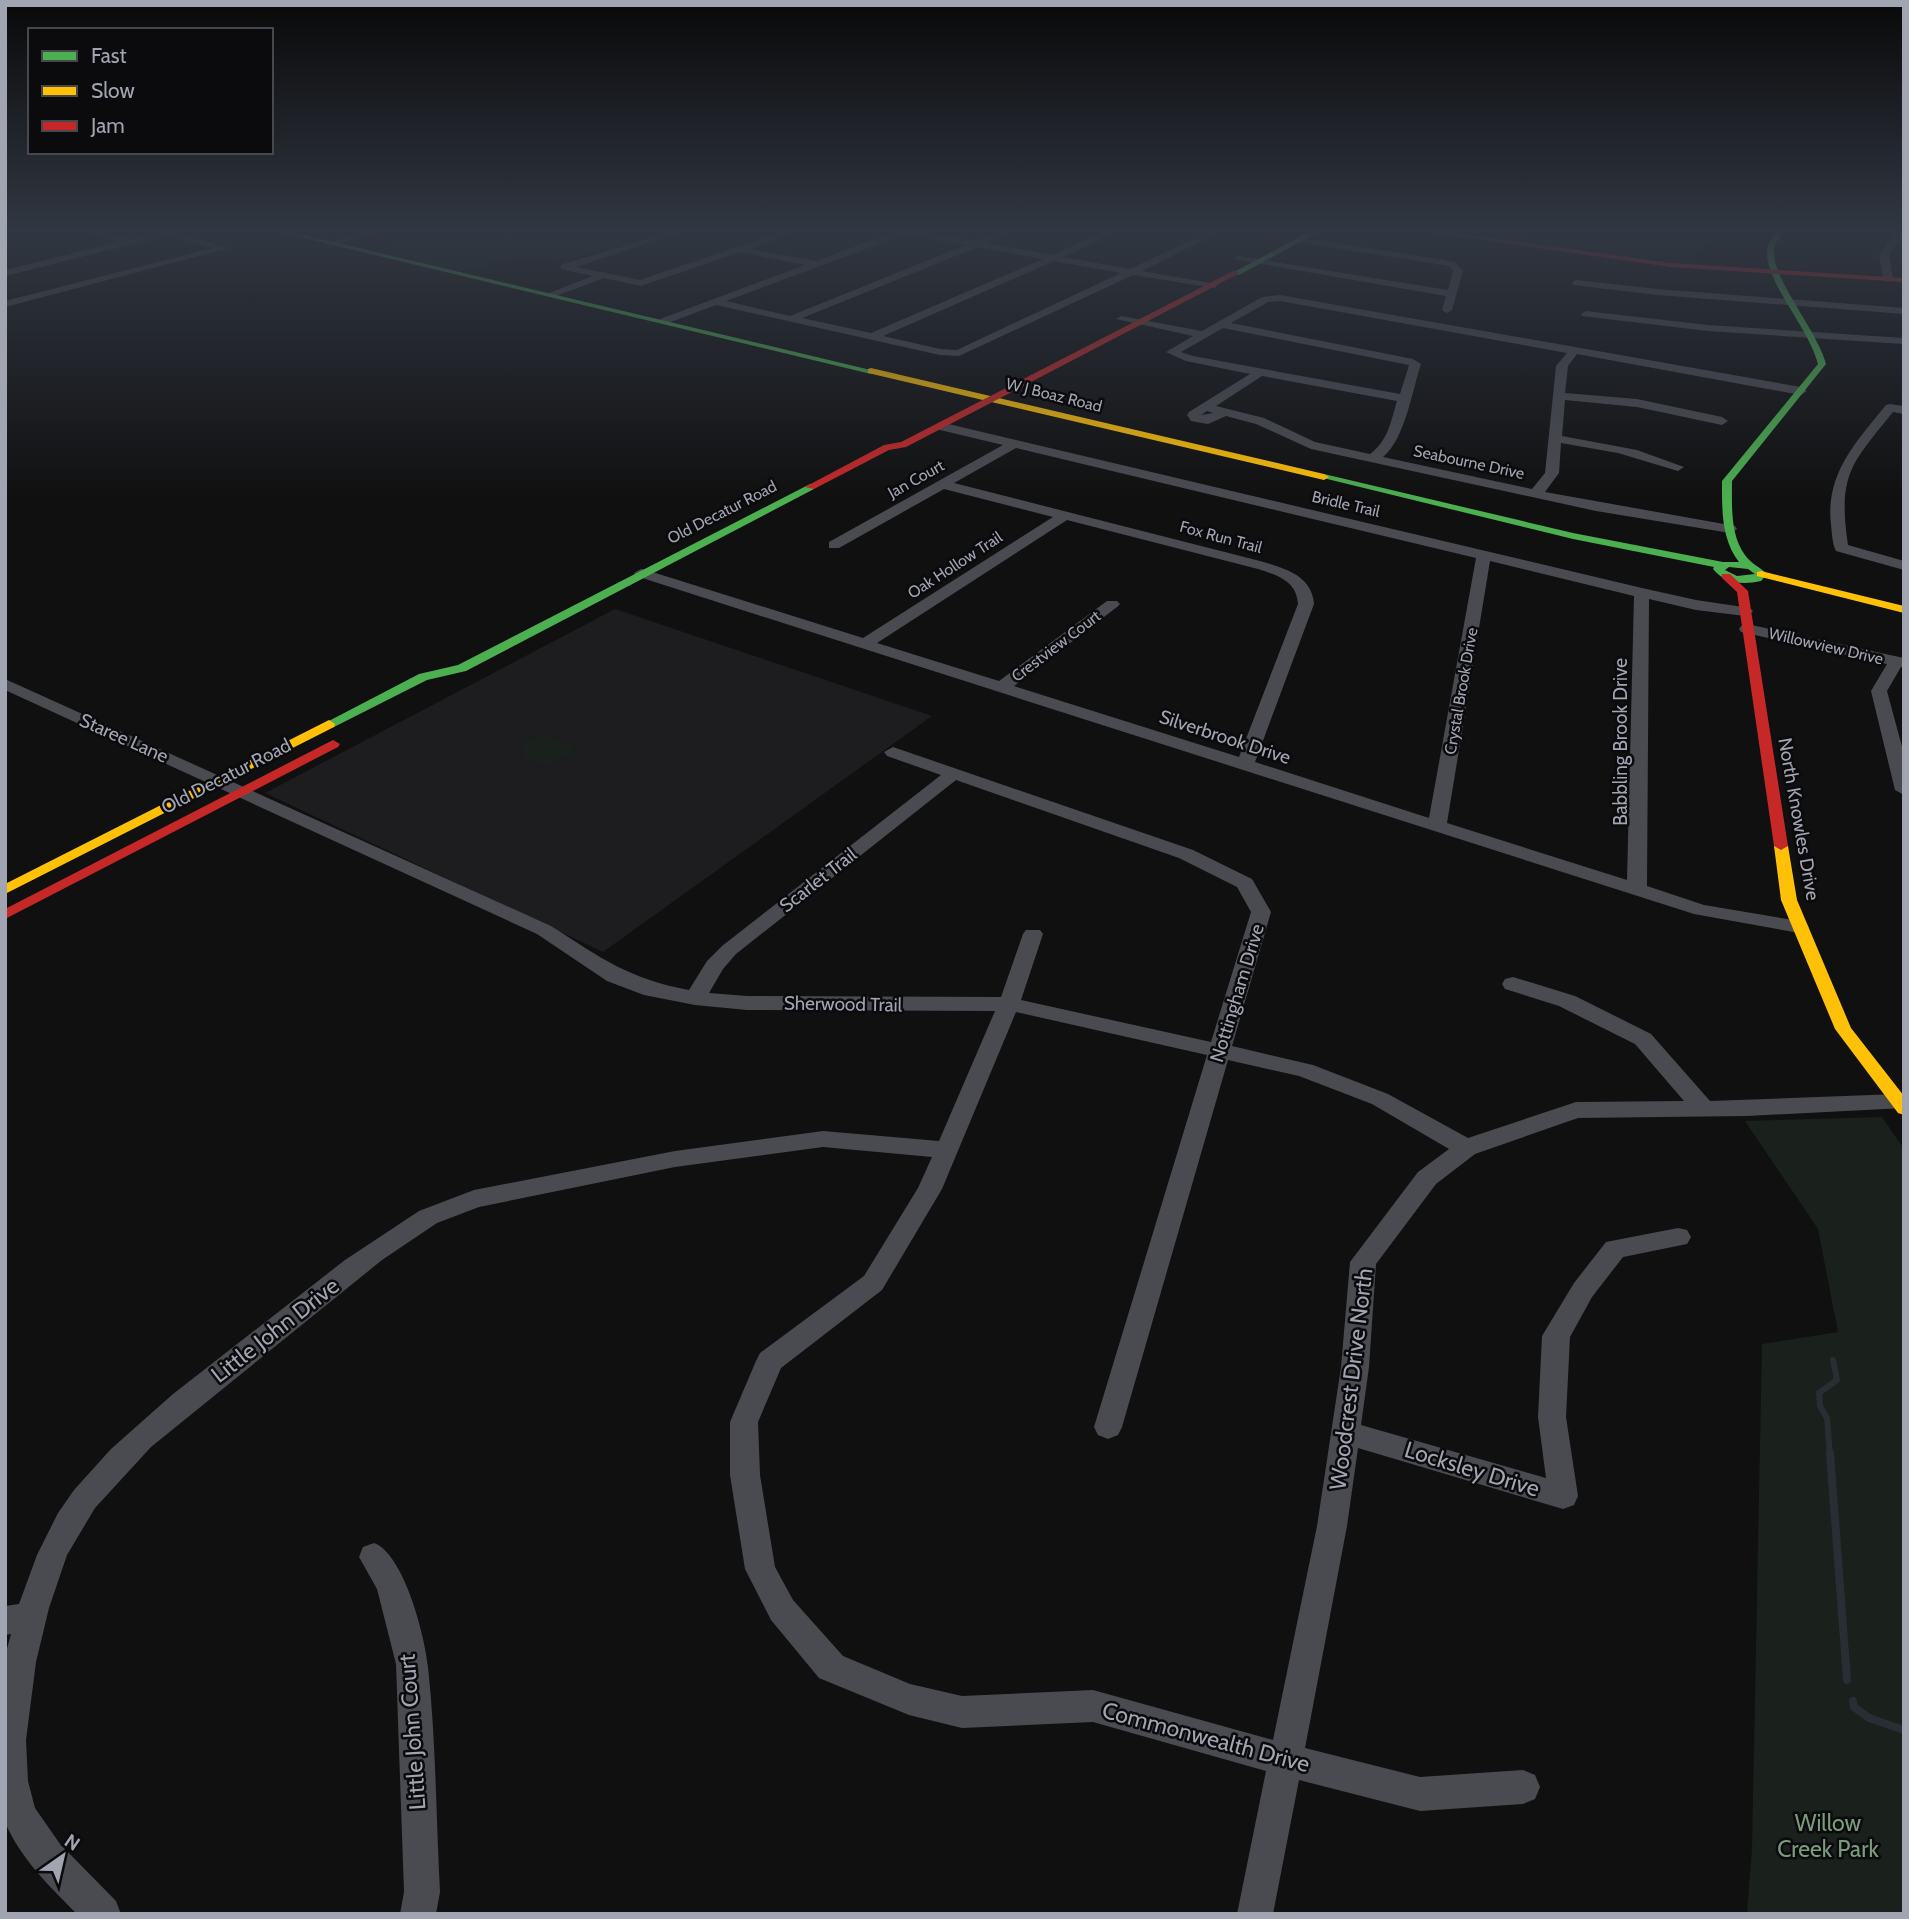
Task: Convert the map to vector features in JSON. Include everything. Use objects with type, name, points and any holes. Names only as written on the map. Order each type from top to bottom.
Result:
[{"type":"main road","name":"W J Boaz Road","points":[[666,322],[996,398],[1186,446],[1653,553],[1661,558],[1739,572],[1904,610]]},
{"type":"main road","name":"Old Decatur Road","points":[[887,447],[884,441],[1116,322]]},
{"type":"main road","name":"Old Decatur Road","points":[[5,890],[217,779],[423,677],[461,668],[887,447],[903,446],[1144,322]]},
{"type":"main road","name":"North Knowles Drive","points":[[1804,322],[1823,359],[1822,364],[1727,481],[1730,529],[1739,572],[1784,877],[1799,927],[1843,1028],[1901,1105]]},
{"type":"main road","name":"Old Decatur Road","points":[[435,691],[447,685],[461,668]]},
{"type":"main road","name":"Old Decatur Road","points":[[5,915],[351,735]]},
{"type":"main road","points":[[5,896],[22,906]]},
{"type":"street","points":[[802,322],[955,354],[1025,322]]},
{"type":"street","points":[[872,337],[907,322]]},
{"type":"street","points":[[1127,322],[1199,335]]},
{"type":"street","points":[[1225,322],[1172,353],[1259,373],[1405,399]]},
{"type":"street","points":[[1411,322],[1801,391]]},
{"type":"street","points":[[1652,322],[1708,328],[1904,341]]},
{"type":"street","points":[[1220,324],[1411,361],[1415,364],[1390,442],[1373,458]]},
{"type":"street","points":[[1535,494],[1550,479],[1562,366],[1574,351]]},
{"type":"street","name":"Seabourne Drive","points":[[1259,373],[1206,407],[1259,421],[1311,444],[1625,513],[1730,529]]},
{"type":"street","points":[[1559,396],[1637,403],[1722,421]]},
{"type":"street","points":[[1897,409],[1859,447],[1840,480],[1836,495],[1841,548],[1904,565]]},
{"type":"street","name":"Bridle Trail","points":[[940,426],[1642,593],[1696,605],[1745,611]]},
{"type":"street","points":[[1556,439],[1607,445],[1653,457],[1678,467]]},
{"type":"street","name":"Jan Court","points":[[834,545],[1015,443]]},
{"type":"street","name":"Fox Run Trail","points":[[942,484],[1274,569],[1298,581],[1304,588],[1306,604],[1245,765]]},
{"type":"street","name":"Oak Hollow Trail","points":[[865,644],[1065,515]]},
{"type":"street","name":"Crystal Brook Drive","points":[[1437,827],[1484,555]]},
{"type":"street","name":"Silverbrook Drive","points":[[641,573],[1701,911],[1799,927]]},
{"type":"street","name":"Babbling Brook Drive","points":[[1637,890],[1642,593]]},
{"type":"street","name":"Crestview Court","points":[[1001,688],[1112,604]]},
{"type":"street","name":"Willowview Drive","points":[[1747,629],[1900,662]]},
{"type":"street","points":[[1900,662],[1879,691],[1899,755],[1904,790]]},
{"type":"street","name":"Staree Lane","points":[[5,684],[243,791]]},
{"type":"street","name":"Nottingham Drive","points":[[893,752],[1186,855],[1245,883],[1261,912],[1108,1427]]},
{"type":"street","name":"Scarlet Trail","points":[[695,998],[714,966],[730,950],[954,773]]},
{"type":"street","name":"Sherwood Trail","points":[[243,791],[544,930],[615,976],[652,990],[695,998],[774,1003],[1009,1004],[1305,1070],[1380,1099],[1466,1148]]},
{"type":"street","name":"Commonwealth Drive","points":[[1034,934],[1009,1004],[930,1189],[873,1283],[770,1361],[744,1422],[745,1475],[760,1569],[782,1610],[831,1667],[909,1699],[962,1712],[1093,1706],[1285,1760],[1420,1794],[1523,1787]]},
{"type":"street","points":[[1513,984],[1567,1002],[1643,1039],[1704,1109]]},
{"type":"street","name":"Woodcrest Drive North","points":[[1255,1914],[1332,1526],[1354,1367],[1363,1262],[1427,1178],[1466,1148],[1576,1110],[1901,1105]]},
{"type":"street","name":"Little John Drive","points":[[103,1914],[50,1861],[20,1817],[10,1784],[8,1724],[18,1619],[68,1523],[116,1460],[178,1406],[362,1262],[428,1217],[497,1192],[675,1159],[823,1139],[947,1150]]},
{"type":"street","name":"Locksley Drive","points":[[1345,1432],[1563,1496],[1552,1417],[1556,1336],[1583,1290],[1615,1249],[1678,1237]]},
{"type":"street","name":"Little John Court","points":[[374,1557],[393,1585],[412,1664],[422,1892],[418,1914]]},
{"type":"shaded area","points":[[615,609],[932,716],[603,952],[265,793]]},
{"type":"green space","points":[[541,734],[578,749],[547,767],[524,758],[521,745]]},
{"type":"green space","name":"Willow Creek Park","points":[[1882,1117],[1904,1149],[1904,1914],[1747,1914],[1752,1848],[1762,1344],[1838,1332],[1818,1229],[1745,1121]]},
{"type":"waterway","points":[[1830,1455],[1827,1418],[1820,1406],[1819,1393],[1837,1380],[1833,1360]]},
{"type":"waterway","points":[[1830,1453],[1847,1680]]},
{"type":"waterway","points":[[1853,1701],[1854,1707],[1869,1718],[1904,1730]]},
{"type":"traffic: fast","points":[[661,322],[871,371]]},
{"type":"traffic: fast","points":[[1748,566],[1727,564],[1718,569],[1731,578],[1741,580],[1757,579],[1761,574],[1747,564],[1735,548],[1728,520],[1727,481],[1822,364],[1803,322]]},
{"type":"traffic: fast","points":[[1324,477],[1573,536],[1722,565]]},
{"type":"traffic: fast","points":[[329,724],[423,677],[462,668],[810,487]]},
{"type":"traffic: slow","points":[[871,371],[1324,477]]},
{"type":"traffic: slow","points":[[1761,574],[1904,610]]},
{"type":"traffic: slow","points":[[5,890],[329,724]]},
{"type":"traffic: slow","points":[[1781,846],[1789,900],[1843,1029],[1904,1109]]},
{"type":"traffic: jam","points":[[810,487],[887,447],[903,445],[1142,322]]},
{"type":"traffic: jam","points":[[1726,576],[1742,591],[1781,846]]},
{"type":"traffic: jam","points":[[5,915],[333,744]]}]
